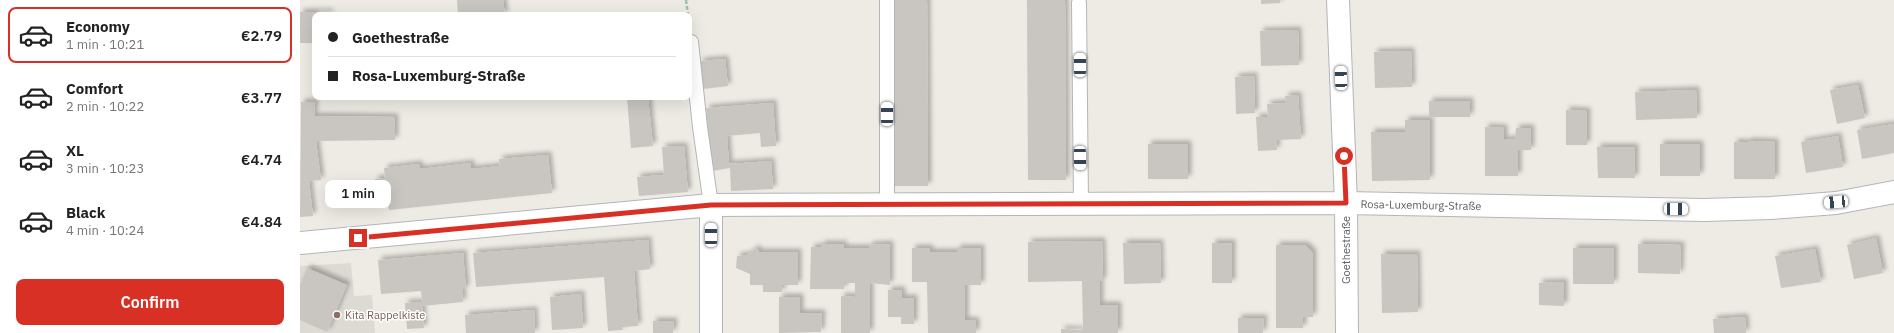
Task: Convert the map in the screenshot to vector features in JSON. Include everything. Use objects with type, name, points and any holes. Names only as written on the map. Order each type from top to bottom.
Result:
[{"type":"street","name":"Goethestraße","points":[[1338,0],[1346,203],[1347,333]]},
{"type":"street","name":"Rosa-Luxemburg-Straße","points":[[300,243],[711,205],[1346,203],[1704,210],[1771,208],[1829,203],[1894,192]]},
{"type":"street","points":[[711,205],[711,333]]},
{"type":"lane","points":[[887,0],[888,204]]},
{"type":"lane","points":[[1079,3],[1081,204]]},
{"type":"lane","points":[[692,51],[700,126],[711,205]]},
{"type":"path","points":[[686,0],[688,12]]},
{"type":"shaded area","name":"Kita Rappelkiste","points":[[351,263],[354,296],[372,295],[375,333],[300,333],[300,266]]},
{"type":"building","points":[[457,0],[503,0],[505,12],[458,12]]},
{"type":"building","points":[[890,0],[927,0],[928,186],[890,186]]},
{"type":"building","points":[[1027,0],[1065,0],[1066,180],[1028,180]]},
{"type":"building","points":[[1261,0],[1280,0],[1280,3],[1261,4]]},
{"type":"building","points":[[300,12],[312,12],[312,43],[300,43]]},
{"type":"building","points":[[1298,30],[1299,65],[1261,66],[1260,31]]},
{"type":"building","points":[[1411,51],[1412,87],[1375,88],[1374,52]]},
{"type":"building","points":[[725,59],[728,86],[703,89],[700,61]]},
{"type":"building","points":[[1254,76],[1255,113],[1236,114],[1235,77]]},
{"type":"building","points":[[1858,85],[1865,118],[1837,124],[1830,90]]},
{"type":"building","points":[[1696,90],[1697,118],[1636,120],[1635,92]]},
{"type":"building","points":[[1298,95],[1301,139],[1276,140],[1277,150],[1258,151],[1256,117],[1268,117],[1267,104],[1286,103],[1285,96]]},
{"type":"building","points":[[627,100],[648,100],[653,146],[631,148]]},
{"type":"building","points":[[1429,101],[1470,101],[1470,117],[1429,117]]},
{"type":"building","points":[[301,102],[315,102],[314,116],[395,117],[395,140],[316,141],[321,180],[309,181],[313,216],[300,217]]},
{"type":"building","points":[[773,103],[776,146],[761,147],[760,133],[727,136],[729,164],[771,161],[773,189],[731,191],[730,168],[712,171],[706,108]]},
{"type":"building","points":[[1566,110],[1587,111],[1587,145],[1566,145]]},
{"type":"building","points":[[1405,120],[1430,120],[1430,180],[1372,181],[1371,132],[1405,132]]},
{"type":"building","points":[[1894,124],[1894,153],[1862,159],[1857,130]]},
{"type":"building","points":[[1485,127],[1504,128],[1504,140],[1515,139],[1516,128],[1531,128],[1531,150],[1518,150],[1518,176],[1485,176]]},
{"type":"building","points":[[1838,136],[1843,167],[1806,173],[1801,142]]},
{"type":"building","points":[[1748,141],[1775,142],[1775,179],[1734,179],[1734,142],[1748,143]]},
{"type":"building","points":[[1148,144],[1188,144],[1188,179],[1148,179]]},
{"type":"building","points":[[1660,144],[1700,144],[1700,176],[1660,176]]},
{"type":"building","points":[[684,146],[688,192],[639,196],[637,177],[664,175],[662,147]]},
{"type":"building","points":[[1597,147],[1635,147],[1635,178],[1598,178]]},
{"type":"building","points":[[548,155],[552,193],[389,210],[387,199],[377,200],[375,179],[385,178],[384,168],[419,164],[420,169],[471,163],[471,169],[500,166],[499,159]]},
{"type":"building","points":[[1876,238],[1883,273],[1854,279],[1847,245]]},
{"type":"building","points":[[648,240],[650,269],[634,271],[638,326],[622,327],[623,330],[608,331],[604,277],[476,287],[473,253]]},
{"type":"building","points":[[1102,241],[1103,280],[1100,281],[1100,305],[1118,305],[1118,333],[1061,333],[1061,329],[1083,330],[1082,281],[1028,282],[1028,242]]},
{"type":"building","points":[[1123,243],[1160,243],[1161,283],[1124,284]]},
{"type":"building","points":[[1212,243],[1232,243],[1232,283],[1212,283]]},
{"type":"building","points":[[821,244],[844,244],[843,248],[869,248],[869,245],[890,244],[890,285],[870,283],[870,333],[841,333],[841,296],[855,297],[855,283],[844,283],[844,289],[810,289],[811,247],[821,247]]},
{"type":"building","points":[[1638,244],[1681,245],[1680,274],[1638,273]]},
{"type":"building","points":[[1276,245],[1305,245],[1313,253],[1313,317],[1303,317],[1303,328],[1276,328]]},
{"type":"building","points":[[756,248],[759,252],[798,252],[798,285],[782,285],[782,292],[763,292],[763,285],[750,285],[750,274],[736,268],[737,256],[747,255]]},
{"type":"building","points":[[912,248],[930,248],[930,252],[957,252],[957,248],[981,248],[981,285],[965,285],[965,320],[976,321],[976,333],[928,333],[927,282],[912,282]]},
{"type":"building","points":[[1573,248],[1614,248],[1614,284],[1573,284]]},
{"type":"building","points":[[1815,249],[1821,282],[1781,288],[1775,256]]},
{"type":"building","points":[[463,253],[466,289],[462,289],[463,302],[422,306],[424,328],[407,329],[405,303],[422,302],[421,291],[381,294],[378,260]]},
{"type":"building","points":[[1381,254],[1417,254],[1418,312],[1382,313]]},
{"type":"building","points":[[307,268],[347,285],[327,332],[300,320],[300,285]]},
{"type":"building","points":[[1564,282],[1564,306],[1539,305],[1539,283]]},
{"type":"building","points":[[888,290],[902,290],[902,298],[914,298],[914,324],[901,324],[901,317],[888,317]]},
{"type":"building","points":[[581,294],[583,328],[552,330],[550,297]]},
{"type":"building","points":[[779,297],[800,297],[800,313],[822,313],[821,332],[779,333]]},
{"type":"building","points":[[534,310],[535,333],[466,333],[465,315]]},
{"type":"building","points":[[1745,317],[1746,333],[1714,333],[1713,319]]},
{"type":"building","points":[[1238,318],[1264,318],[1263,333],[1238,333]]},
{"type":"building","points":[[653,321],[674,321],[673,333],[653,333]]},
{"type":"place","name":"Kita Rappelkiste","points":[[337,315]]},
{"type":"route","points":[[358,238],[711,205],[1346,203],[1344,156]]}]
